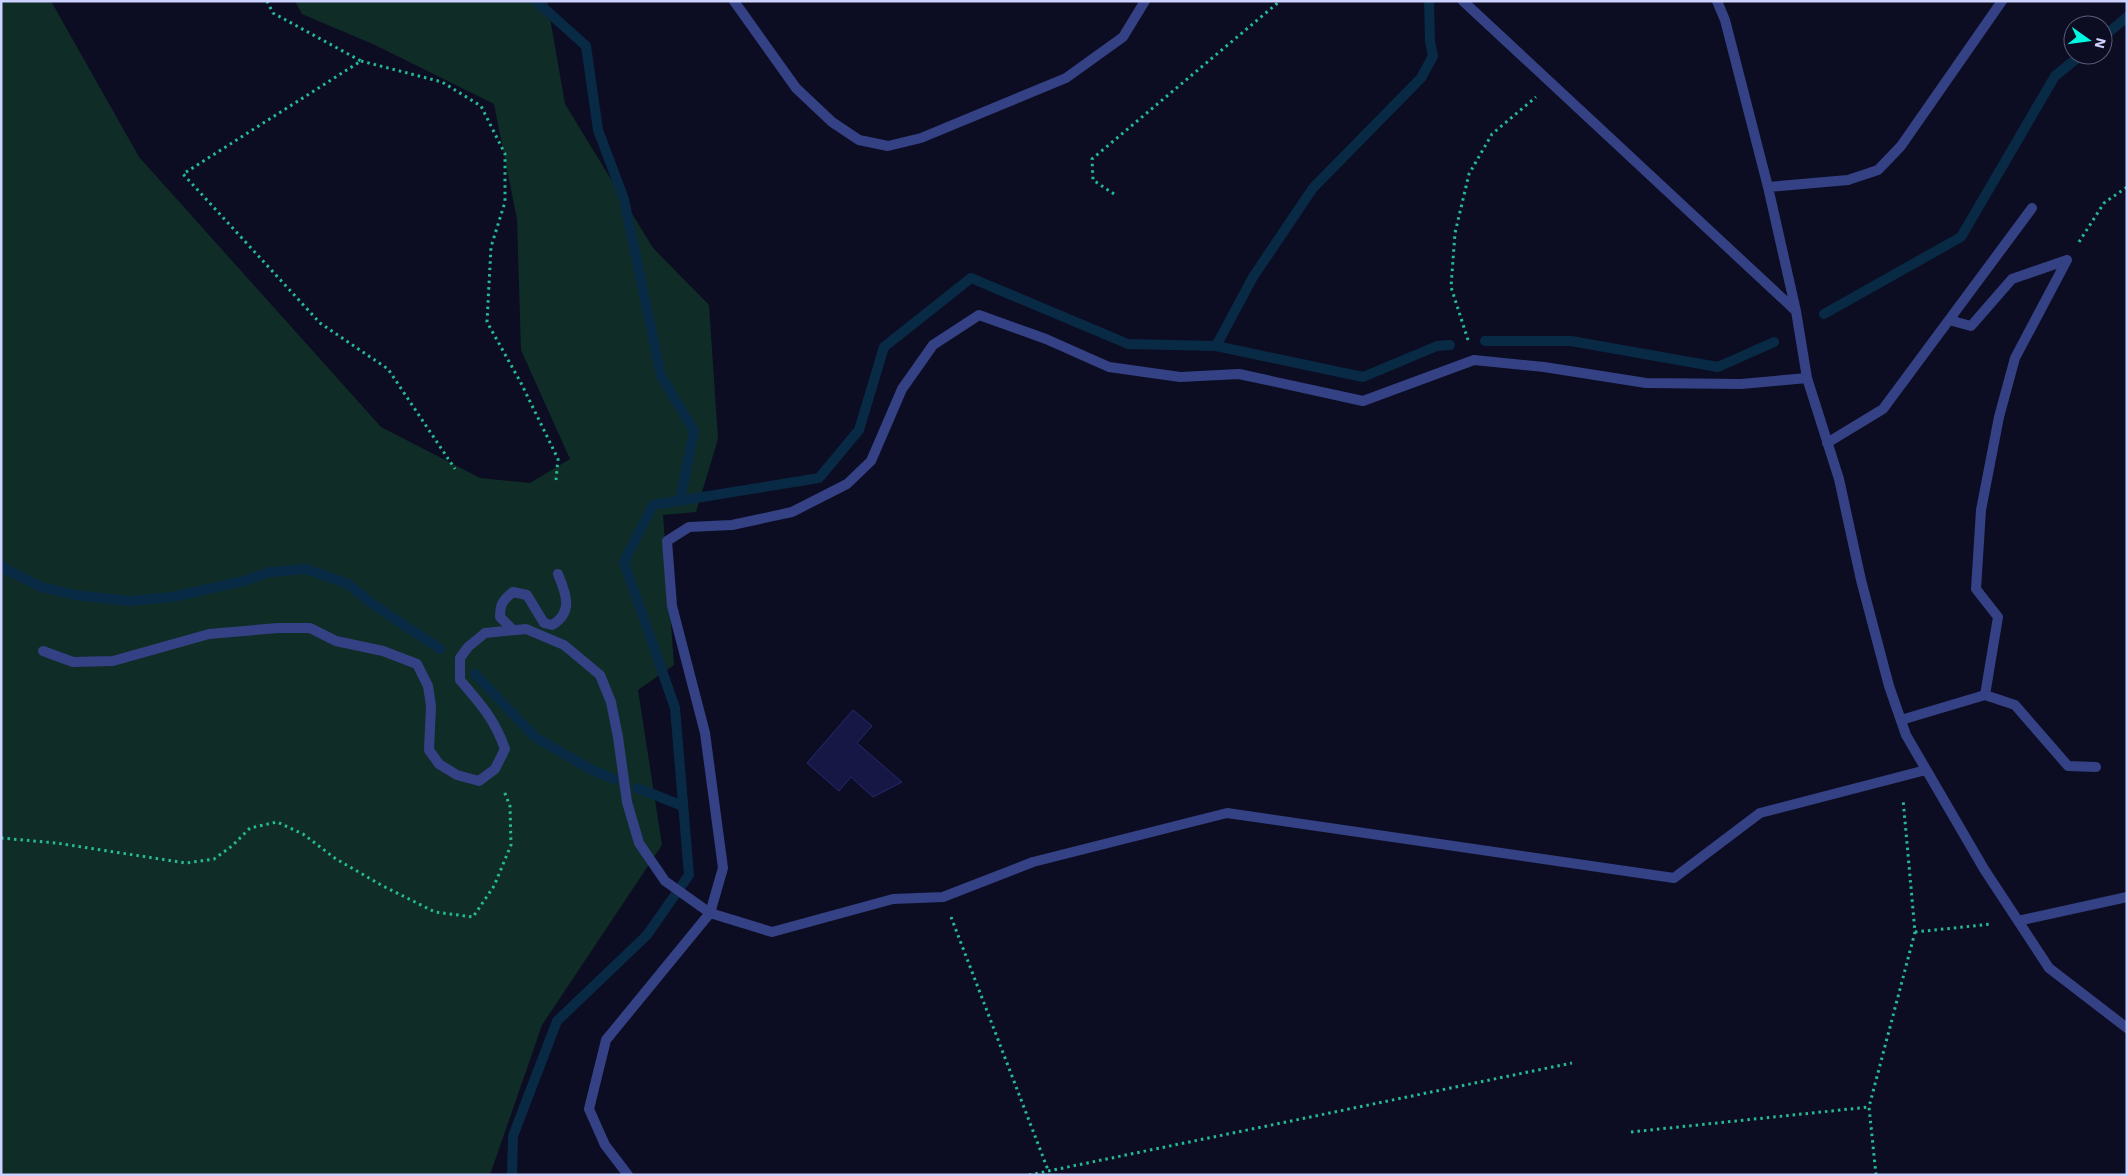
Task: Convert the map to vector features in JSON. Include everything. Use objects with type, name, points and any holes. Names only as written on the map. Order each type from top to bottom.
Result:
[{"type":"street","points":[[734,1],[796,88],[832,122],[859,140],[888,146],[921,138],[1066,78],[1123,37],[1144,1]]},
{"type":"street","points":[[1463,1],[1796,311]]},
{"type":"street","points":[[1717,1],[1725,20],[1768,187],[1796,311],[1807,378],[1839,479],[1861,580],[1889,686],[1906,734],[1984,869],[2049,968],[2127,1028]]},
{"type":"street","points":[[1768,187],[1848,180],[1878,170],[1901,146],[2002,1]]},
{"type":"street","points":[[1827,443],[1883,409],[2032,208]]},
{"type":"street","points":[[1949,320],[1971,326],[2012,279],[2067,260]]},
{"type":"street","points":[[1985,695],[1998,617],[1976,589],[1981,510],[1999,417],[2015,358],[2067,260]]},
{"type":"street","points":[[628,1175],[605,1145],[589,1109],[606,1040],[710,913],[723,868],[705,733],[672,606],[667,541],[689,527],[732,525],[792,512],[848,484],[871,461],[902,389],[933,345],[978,315],[1046,339],[1109,367],[1180,377],[1239,374],[1363,401],[1474,360],[1544,367],[1646,383],[1741,384],[1807,378]]},
{"type":"street","points":[[513,630],[500,617],[500,606],[504,599],[513,592],[528,595],[544,623],[552,625],[560,620],[566,610],[566,592],[558,574]]},
{"type":"street","points":[[43,651],[73,662],[113,661],[209,634],[278,628],[310,628],[336,641],[383,651],[417,664],[428,686],[431,706],[429,750],[439,764],[457,775],[479,781],[496,769],[506,749],[499,731],[487,710],[460,680],[460,658],[485,633],[526,629],[564,645],[600,675],[611,702],[627,802],[639,843],[665,881],[710,913],[772,932],[893,899],[944,897],[1033,862],[1227,813],[1674,878],[1760,813],[1926,770]]},
{"type":"street","points":[[1901,720],[1985,695],[2014,704],[2068,766],[2096,767]]},
{"type":"street","points":[[2018,921],[2127,898]]},
{"type":"path","points":[[267,1],[273,13],[360,61],[442,82],[481,106],[505,154],[505,202],[491,247],[487,322],[521,383],[558,459],[556,480]]},
{"type":"path","points":[[1114,194],[1093,180],[1092,159],[1280,1]]},
{"type":"path","points":[[360,61],[182,174],[320,323],[388,369],[455,469]]},
{"type":"path","points":[[1474,360],[1452,287],[1455,233],[1469,174],[1492,134],[1552,84]]},
{"type":"path","points":[[2067,260],[2104,203],[2127,187]]},
{"type":"path","points":[[1,838],[56,843],[186,862],[214,859],[232,846],[250,828],[277,822],[303,834],[336,859],[436,912],[473,917],[494,886],[511,845],[510,806],[496,769]]},
{"type":"path","points":[[1876,1175],[1869,1107],[1915,932],[1901,776]]},
{"type":"path","points":[[944,897],[1048,1170]]},
{"type":"path","points":[[1915,932],[2018,921]]},
{"type":"path","points":[[1029,1175],[1572,1063]]},
{"type":"path","points":[[1630,1132],[1869,1107]]},
{"type":"green space","points":[[1,1],[51,1],[139,157],[381,427],[480,478],[530,483],[570,459],[521,350],[517,219],[494,104],[375,45],[302,14],[295,1],[547,1],[565,104],[653,248],[709,305],[718,439],[696,512],[663,515],[674,665],[638,690],[662,845],[542,1025],[490,1175],[1,1175]]},
{"type":"building","points":[[853,710],[872,726],[857,743],[902,782],[873,797],[851,777],[839,791],[807,763]]},
{"type":"waterway","points":[[536,1],[586,46],[598,130],[624,199],[661,376],[694,431],[680,501]]},
{"type":"waterway","points":[[512,1175],[513,1136],[557,1021],[647,935],[689,875],[675,708],[624,562],[653,505],[819,478],[859,430],[884,347],[971,278],[1128,344],[1216,346],[1253,277],[1313,188],[1421,78],[1433,56],[1430,41],[1429,1]]},
{"type":"waterway","points":[[2113,29],[2127,17]]},
{"type":"waterway","points":[[1824,314],[1961,237],[2055,76],[2069,65]]},
{"type":"waterway","points":[[1485,341],[1571,341],[1718,367],[1774,342]]},
{"type":"waterway","points":[[1216,346],[1363,377],[1437,346],[1450,345]]},
{"type":"waterway","points":[[1,565],[41,587],[75,595],[130,601],[172,597],[244,581],[270,572],[306,569],[348,584],[374,605],[440,649]]},
{"type":"waterway","points":[[475,674],[535,737],[592,770],[614,779]]},
{"type":"waterway","points":[[637,788],[683,806]]}]
